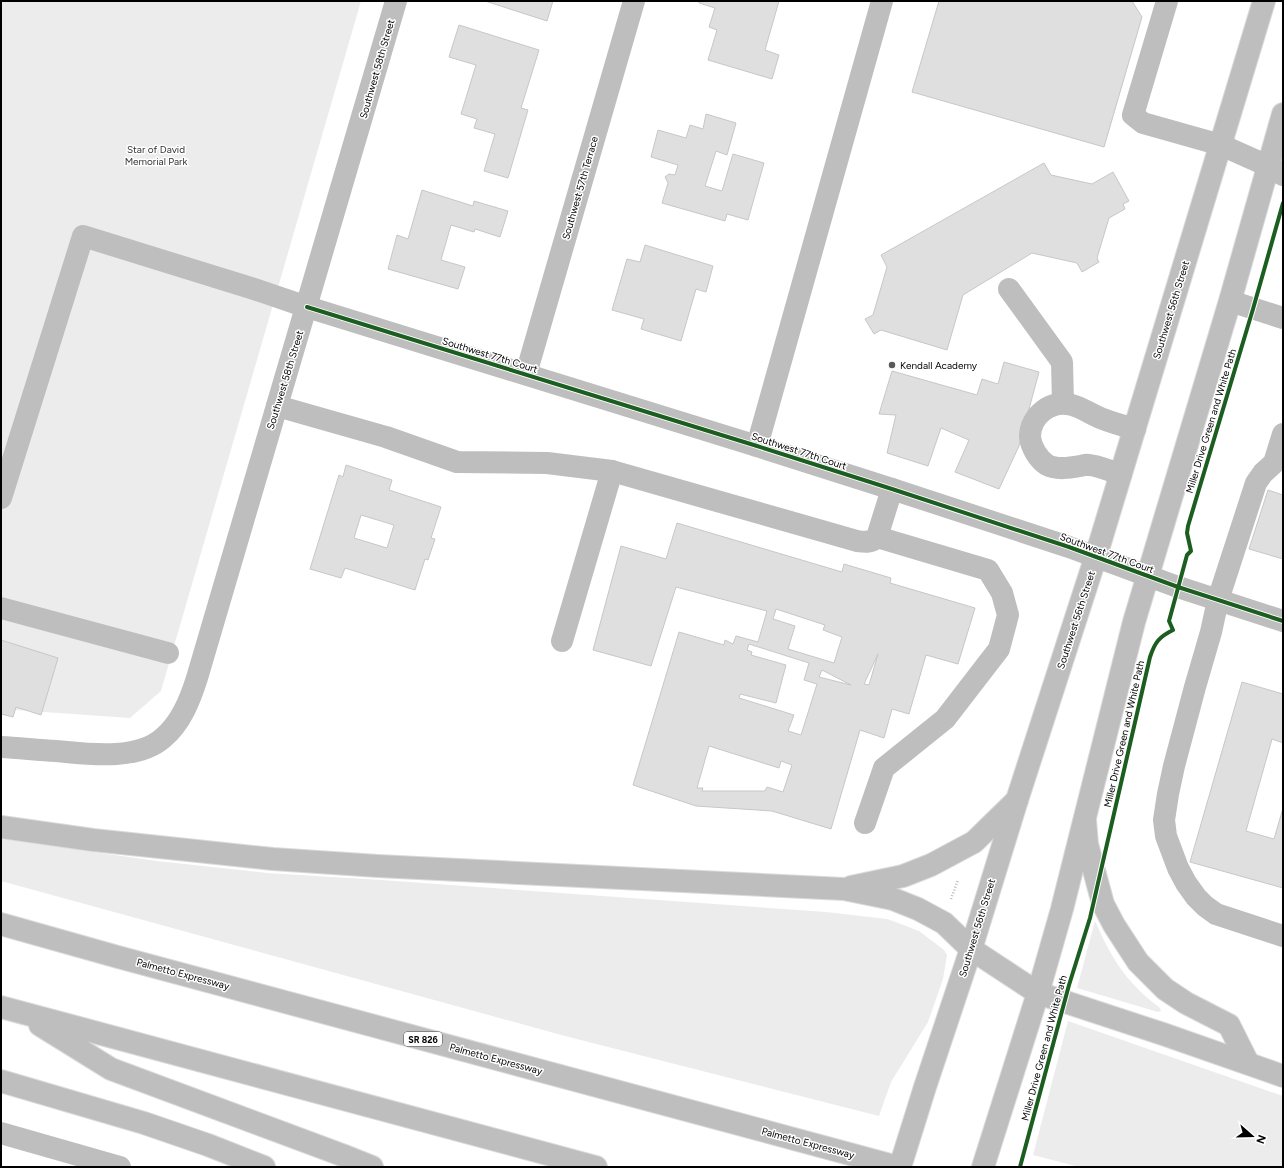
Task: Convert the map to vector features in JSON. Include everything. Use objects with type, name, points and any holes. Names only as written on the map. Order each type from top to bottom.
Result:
[{"type":"main road","name":"Southwest 58th Street","points":[[1,747],[89,754],[137,751],[151,746],[163,739],[184,711],[192,694],[396,1]]},
{"type":"main road","name":"Southwest 57th Terrace","points":[[526,374],[634,1]]},
{"type":"main road","points":[[757,446],[882,1]]},
{"type":"main road","points":[[1167,1],[1133,115],[1143,123],[1221,145],[1275,170]]},
{"type":"main road","name":"Southwest 56th Street","points":[[899,1167],[971,948],[1096,556],[1264,1]]},
{"type":"main road","points":[[983,1167],[1038,993],[1062,909],[1134,622],[1230,302],[1275,170],[1283,114]]},
{"type":"main road","name":"Southwest 77th Court","points":[[1,498],[83,236],[892,489],[1096,556],[1178,587],[1283,621]]},
{"type":"main road","points":[[1009,289],[1062,362],[1063,403]]},
{"type":"main road","points":[[1230,302],[1283,318]]},
{"type":"main road","points":[[1121,474],[1089,464],[1068,468],[1057,468],[1046,464],[1038,457],[1032,448],[1030,437],[1032,427],[1036,418],[1044,410],[1053,405],[1063,403],[1073,405],[1102,419],[1135,429]]},
{"type":"main road","points":[[277,406],[386,437],[457,462],[547,463],[612,471],[867,542],[874,541],[877,537],[892,489]]},
{"type":"main road","points":[[1283,434],[1274,463],[1263,473],[1256,483],[1218,600],[1211,632],[1195,687],[1168,794],[1164,820],[1166,836],[1178,868],[1186,883],[1196,897],[1205,906],[1216,914],[1283,936]]},
{"type":"main road","points":[[562,641],[612,471]]},
{"type":"main road","points":[[1263,473],[1283,480]]},
{"type":"main road","points":[[865,824],[884,768],[945,719],[998,649],[1008,615],[1002,593],[988,570],[877,537]]},
{"type":"main road","points":[[1,608],[168,653]]},
{"type":"main road","points":[[844,889],[903,876],[931,865],[974,842],[1017,800]]},
{"type":"main road","points":[[1084,820],[1087,844],[1103,904],[1114,925],[1138,962],[1175,996],[1229,1025],[1248,1063]]},
{"type":"main road","points":[[1,827],[93,840],[273,859],[378,866],[844,889],[892,899],[918,909],[944,923],[971,948],[1038,993],[1164,1034],[1283,1076]]},
{"type":"main road","name":"Palmetto Expressway","points":[[1,924],[899,1167]]},
{"type":"main road","points":[[10,1010],[111,1069],[320,1146],[372,1167]]},
{"type":"main road","points":[[10,1010],[596,1167]]},
{"type":"main road","points":[[1,1081],[144,1123],[208,1145],[264,1167]]},
{"type":"main road","points":[[1,1133],[120,1167]]},
{"type":"path","points":[[949,905],[959,876]]},
{"type":"green space","name":"Star of David Memorial Park","points":[[1,1],[361,1],[161,691],[130,718],[1,709]]},
{"type":"green space","points":[[1,839],[157,861],[267,873],[826,912],[887,919],[919,931],[944,950],[947,955],[943,979],[928,1022],[891,1082],[879,1116],[565,1036],[1,881]]},
{"type":"green space","points":[[1095,921],[1107,947],[1122,971],[1137,988],[1160,1008],[1161,1011],[1158,1012],[1077,988]]},
{"type":"green space","points":[[1068,1021],[1283,1096],[1283,1167],[1079,1167],[1033,1155]]},
{"type":"building","points":[[485,1],[553,1],[547,21]]},
{"type":"building","points":[[699,1],[779,1],[765,50],[779,55],[772,79],[708,60],[717,30],[709,27],[715,8],[699,3]]},
{"type":"building","points":[[939,1],[1132,1],[1142,17],[1104,147],[912,92]]},
{"type":"building","points":[[459,25],[539,50],[521,108],[528,110],[508,178],[484,171],[495,134],[474,128],[477,119],[461,114],[476,65],[449,57]]},
{"type":"building","points":[[706,114],[736,123],[727,155],[716,151],[705,186],[722,191],[733,154],[764,163],[748,220],[727,214],[725,221],[662,203],[668,183],[665,177],[669,174],[675,175],[678,165],[651,157],[658,130],[686,138],[690,125],[703,129]]},
{"type":"building","points":[[1044,163],[1051,175],[1092,184],[1113,172],[1129,201],[1123,204],[1125,209],[1109,218],[1097,258],[1099,262],[1082,272],[1077,263],[1032,253],[963,295],[947,350],[881,330],[874,334],[865,319],[873,315],[887,267],[881,255]]},
{"type":"building","points":[[422,190],[473,206],[474,201],[508,211],[500,237],[475,229],[474,232],[451,225],[441,260],[465,267],[458,289],[388,269],[397,235],[408,239]]},
{"type":"building","points":[[645,245],[713,266],[706,292],[696,289],[681,341],[641,329],[644,319],[612,310],[627,259],[640,262]]},
{"type":"building","points":[[1004,362],[1039,372],[1019,446],[999,489],[955,472],[969,440],[941,428],[928,466],[887,453],[896,415],[879,414],[892,371],[977,395],[982,379],[998,384]]},
{"type":"building","points":[[346,465],[392,480],[389,490],[441,507],[431,538],[435,539],[428,560],[425,559],[415,590],[345,568],[341,578],[310,569],[339,475],[343,477]],"holes":[[[361,515],[394,525],[387,548],[354,538]]]},
{"type":"building","points":[[1268,490],[1283,495],[1283,559],[1249,549]]},
{"type":"building","points":[[677,523],[842,572],[844,564],[891,578],[890,583],[975,608],[958,664],[926,655],[909,714],[892,709],[884,738],[860,730],[831,829],[772,811],[696,806],[633,785],[679,632],[724,645],[725,640],[733,644],[736,636],[758,642],[767,611],[676,587],[651,666],[593,650],[621,546],[666,559]],"holes":[[[776,609],[825,625],[823,630],[842,637],[834,663],[788,649],[795,626],[773,619]],[[749,644],[809,663],[804,680],[817,684],[801,735],[788,731],[794,715],[739,698],[740,694],[776,703],[786,665],[751,655],[752,652],[747,650]],[[878,654],[869,685],[864,684]],[[822,670],[851,685],[819,677]],[[709,746],[779,768],[781,761],[792,765],[783,792],[767,787],[765,791],[702,791],[703,788],[697,788]]]},
{"type":"building","points":[[1,640],[58,658],[41,715],[16,707],[13,717],[1,714]]},
{"type":"building","points":[[1242,682],[1283,694],[1283,743],[1272,739],[1246,831],[1274,839],[1283,808],[1283,888],[1190,862]]},
{"type":"cycle path","name":"Miller Drive Green and White Path","points":[[1020,1167],[1069,985],[1090,918],[1150,657],[1158,640],[1173,630],[1169,621],[1187,555],[1191,551],[1187,533],[1188,526],[1283,203]]},
{"type":"cycle path","points":[[307,307],[892,489],[1069,547],[1178,587],[1283,621]]},
{"type":"place","name":"Kendall Academy","points":[[892,365]]}]
